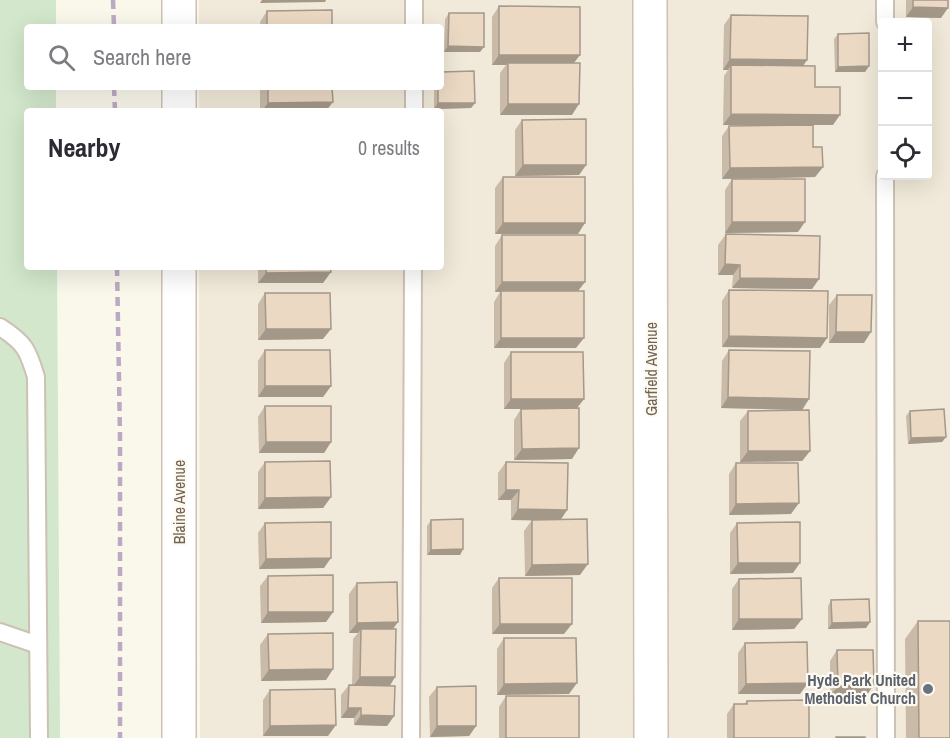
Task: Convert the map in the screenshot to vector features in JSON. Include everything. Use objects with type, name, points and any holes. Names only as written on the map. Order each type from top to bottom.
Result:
[{"type":"street","points":[[179,0],[179,24]]},
{"type":"street","name":"Garfield Avenue","points":[[650,0],[651,738]]},
{"type":"street","points":[[179,90],[179,108]]},
{"type":"street","name":"Blaine Avenue","points":[[179,270],[179,738]]},
{"type":"lane","points":[[414,0],[414,24]]},
{"type":"lane","points":[[885,0],[885,18]]},
{"type":"lane","points":[[414,90],[414,108]]},
{"type":"lane","points":[[885,180],[886,738]]},
{"type":"lane","points":[[411,738],[413,270]]},
{"type":"lane","points":[[0,327],[16,337],[28,351],[36,377],[39,738]]},
{"type":"lane","points":[[0,632],[38,645]]},
{"type":"shaded area","points":[[199,0],[950,0],[950,738],[200,738],[199,270],[444,270],[444,108],[199,108],[199,90],[444,90],[444,24],[199,24]]},
{"type":"green space","points":[[0,0],[56,0],[56,24],[24,24],[24,90],[56,90],[56,108],[24,108],[24,270],[57,270],[60,738],[0,738]]},
{"type":"building","points":[[913,0],[948,0],[948,8],[913,7]]},
{"type":"building","points":[[499,6],[580,7],[580,55],[499,55]]},
{"type":"building","points":[[332,10],[332,24],[267,24],[267,11]]},
{"type":"building","points":[[449,13],[484,13],[484,47],[448,46]]},
{"type":"building","points":[[731,15],[808,16],[807,60],[730,59]]},
{"type":"building","points":[[869,33],[869,66],[838,67],[838,34]]},
{"type":"building","points":[[508,63],[580,63],[579,104],[508,104]]},
{"type":"building","points":[[731,65],[815,66],[815,87],[840,87],[840,115],[731,114]]},
{"type":"building","points":[[474,71],[475,103],[438,103],[438,90],[444,90],[444,72]]},
{"type":"building","points":[[268,90],[332,90],[333,102],[268,103]]},
{"type":"building","points":[[586,119],[586,165],[523,165],[522,120]]},
{"type":"building","points":[[813,125],[813,147],[822,147],[823,167],[730,168],[729,126]]},
{"type":"building","points":[[503,177],[585,177],[585,223],[503,223]]},
{"type":"building","points":[[732,179],[805,179],[805,222],[732,222]]},
{"type":"building","points":[[726,234],[820,236],[819,279],[740,278],[740,265],[725,264]]},
{"type":"building","points":[[502,235],[585,235],[585,282],[502,282]]},
{"type":"building","points":[[266,270],[331,270],[331,272],[266,273]]},
{"type":"building","points":[[729,290],[828,291],[827,338],[729,336]]},
{"type":"building","points":[[501,291],[584,291],[584,338],[501,338]]},
{"type":"building","points":[[265,293],[330,293],[331,329],[266,329]]},
{"type":"building","points":[[837,295],[872,295],[871,332],[836,332]]},
{"type":"building","points":[[265,350],[330,350],[331,386],[265,386]]},
{"type":"building","points":[[729,350],[810,351],[809,399],[728,397]]},
{"type":"building","points":[[511,352],[583,352],[584,399],[511,399]]},
{"type":"building","points":[[265,406],[331,406],[331,442],[266,442]]},
{"type":"building","points":[[579,408],[579,448],[522,449],[521,409]]},
{"type":"building","points":[[944,409],[946,437],[911,438],[910,411]]},
{"type":"building","points":[[809,410],[810,451],[748,451],[748,411]]},
{"type":"building","points":[[330,461],[331,497],[265,498],[265,462]]},
{"type":"building","points":[[506,462],[568,463],[567,510],[518,509],[519,490],[506,490]]},
{"type":"building","points":[[736,463],[798,463],[799,503],[736,504]]},
{"type":"building","points":[[463,519],[463,549],[431,550],[431,520]]},
{"type":"building","points":[[587,519],[588,564],[532,565],[532,520]]},
{"type":"building","points":[[331,522],[331,558],[266,559],[265,523]]},
{"type":"building","points":[[800,522],[800,563],[738,563],[737,523]]},
{"type":"building","points":[[333,575],[333,612],[268,612],[268,576]]},
{"type":"building","points":[[499,578],[572,578],[572,624],[500,624]]},
{"type":"building","points":[[801,578],[802,619],[739,619],[739,579]]},
{"type":"building","points":[[397,582],[398,622],[357,623],[357,583]]},
{"type":"building","points":[[869,599],[870,622],[832,623],[831,600]]},
{"type":"building","name":"Hyde Park United Methodist Church","points":[[918,621],[950,621],[950,738],[919,738]]},
{"type":"building","points":[[361,629],[396,629],[395,677],[360,677]]},
{"type":"building","points":[[333,633],[333,669],[269,670],[268,634]]},
{"type":"building","points":[[504,638],[576,638],[577,683],[504,684]]},
{"type":"building","points":[[807,642],[808,683],[746,684],[745,643]]},
{"type":"building","points":[[837,650],[873,650],[874,685],[838,686]]},
{"type":"building","points":[[349,685],[395,686],[394,716],[361,715],[361,708],[348,708]]},
{"type":"building","points":[[476,686],[476,726],[437,726],[437,687]]},
{"type":"building","points":[[335,689],[336,725],[270,726],[270,690]]},
{"type":"building","points":[[506,696],[579,696],[579,738],[506,738]]},
{"type":"building","points":[[809,700],[809,738],[734,738],[734,704],[747,704],[747,701]]},
{"type":"building","points":[[865,737],[865,738],[836,738]]},
{"type":"railway","points":[[113,0],[114,24]]},
{"type":"railway","points":[[114,90],[115,108]]},
{"type":"railway","points":[[117,270],[120,436],[120,738]]},
{"type":"place","name":"Hyde Park United Methodist Church","points":[[928,689]]}]
